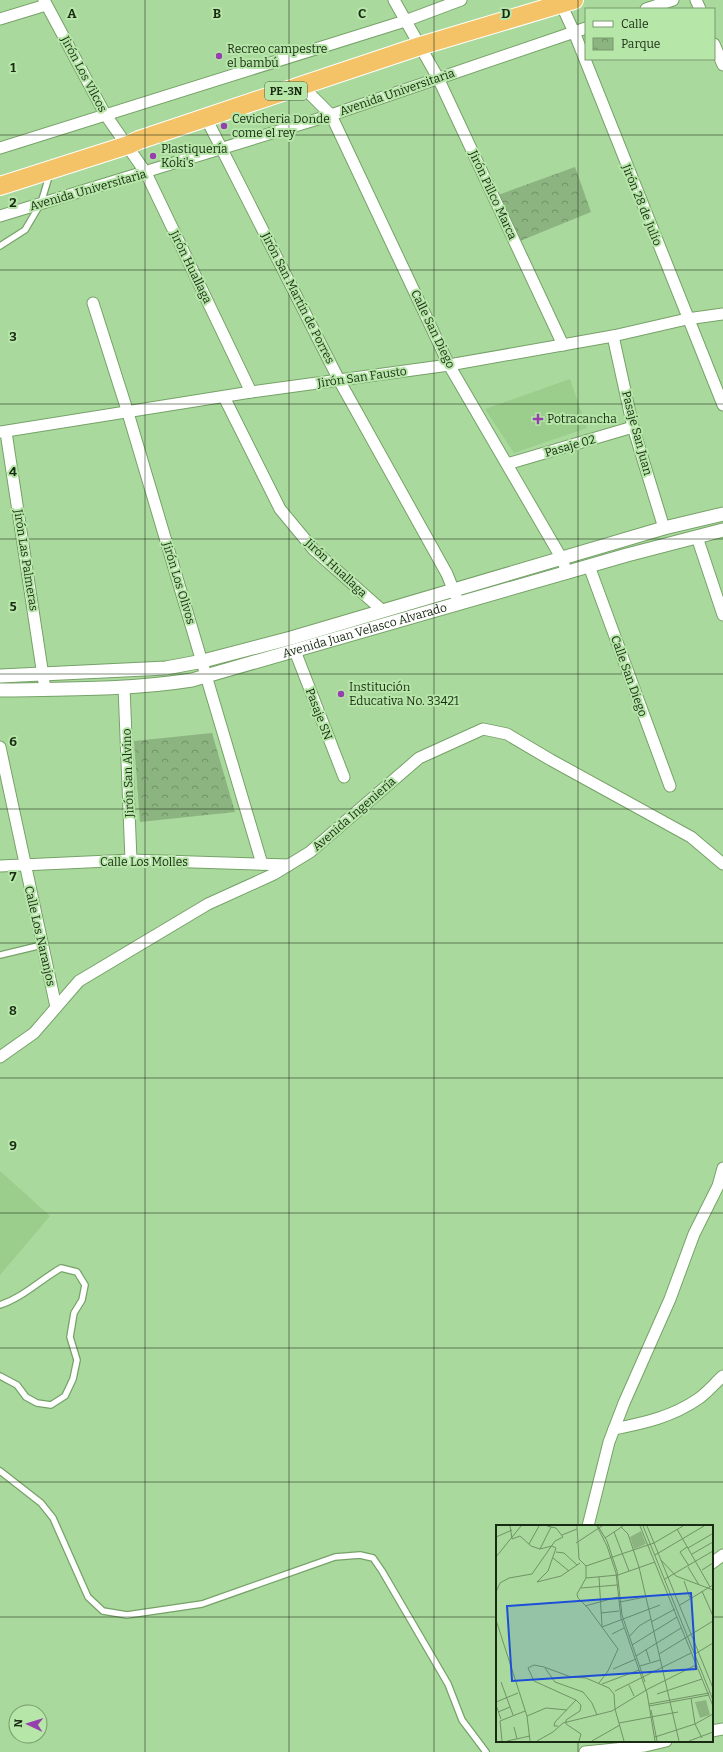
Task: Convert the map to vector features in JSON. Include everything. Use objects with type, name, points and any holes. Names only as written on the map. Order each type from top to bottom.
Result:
[{"type":"highway","name":"PE-3N","points":[[0,186],[128,145],[139,140],[420,46],[567,2]]},
{"type":"street","name":"Jirón Pillco Marca","points":[[394,0],[438,78],[563,344]]},
{"type":"street","points":[[0,148],[405,21],[461,0]]},
{"type":"street","points":[[649,8],[673,0]]},
{"type":"street","points":[[0,19],[45,2]]},
{"type":"street","name":"Jirón Los Vilcos","points":[[45,2],[105,114],[128,145]]},
{"type":"street","name":"Jirón 28 de Julio","points":[[567,2],[574,32],[585,60]]},
{"type":"street","name":"Avenida Universitaria","points":[[0,216],[41,202],[146,173],[331,115],[585,28]]},
{"type":"street","points":[[715,46],[723,66]]},
{"type":"street","name":"Jirón 28 de Julio","points":[[585,60],[687,319],[723,405]]},
{"type":"street","name":"Calle San Diego","points":[[302,86],[331,115],[449,365],[562,559],[567,573]]},
{"type":"street","name":"Jirón San Martín de Porres","points":[[206,118],[339,380],[447,574],[459,604]]},
{"type":"street","name":"Jirón Huallaga","points":[[128,145],[146,173],[251,392]]},
{"type":"street","name":"Jirón Los Olivos","points":[[93,302],[203,661],[262,864]]},
{"type":"street","name":"Jirón San Fausto","points":[[3,432],[251,392],[449,365],[613,336],[687,319],[723,314]]},
{"type":"street","name":"Pasaje San Juan","points":[[613,336],[633,427],[664,528]]},
{"type":"street","name":"Jirón Huallaga","points":[[224,397],[280,509],[314,550],[383,611]]},
{"type":"street","name":"Pasaje 02","points":[[507,464],[633,427]]},
{"type":"street","name":"Jirón Las Palmeras","points":[[3,432],[44,673],[45,689]]},
{"type":"street","name":"Avenida Juan Velasco Alvarado","points":[[0,676],[166,668],[203,661],[383,611],[664,528],[723,514]]},
{"type":"street","name":"Avenida Juan Velasco Alvarado","points":[[0,690],[173,683],[207,676],[589,566],[723,530]]},
{"type":"street","points":[[697,537],[723,615]]},
{"type":"street","name":"Calle San Diego","points":[[589,566],[670,786]]},
{"type":"street","name":"Pasaje SN","points":[[295,651],[344,777]]},
{"type":"street","name":"Jirón San Alvino","points":[[124,686],[131,860]]},
{"type":"street","name":"Avenida Ingeniería","points":[[0,1057],[34,1033],[80,981],[208,904],[274,874],[310,852],[419,758],[483,729],[507,734],[691,837],[723,864]]},
{"type":"street","name":"Calle Los Naranjos","points":[[0,747],[56,1007]]},
{"type":"street","name":"Calle Los Molles","points":[[0,866],[131,860],[289,865]]},
{"type":"street","points":[[588,1525],[609,1442],[670,1299],[694,1234],[718,1186],[723,1168]]},
{"type":"street","points":[[614,1429],[648,1422],[667,1416],[698,1399],[723,1376]]},
{"type":"street","points":[[713,1562],[723,1556]]},
{"type":"street","points":[[713,1731],[723,1728]]},
{"type":"street","points":[[585,1752],[645,1746],[662,1742]]},
{"type":"lane","points":[[0,246],[25,230],[41,202],[51,169]]},
{"type":"lane","points":[[0,955],[42,945]]},
{"type":"lane","points":[[0,1305],[12,1301],[60,1268],[77,1272],[85,1284],[82,1300],[74,1314],[70,1337],[78,1360],[73,1379],[65,1396],[51,1405],[37,1403],[26,1397],[17,1385],[0,1376]]},
{"type":"lane","points":[[0,1471],[41,1503],[53,1518],[88,1597],[103,1611],[127,1615],[202,1604],[335,1557],[360,1555],[372,1558],[382,1570],[448,1684],[462,1720],[478,1744],[486,1752]]},
{"type":"shaded area","name":"Potracancha","points":[[570,379],[587,428],[514,453],[485,409]]},
{"type":"shaded area","points":[[0,1171],[50,1216],[0,1275]]},
{"type":"green space","points":[[575,167],[591,212],[520,241],[498,195]]},
{"type":"green space","points":[[212,733],[235,812],[140,822],[134,741]]},
{"type":"place","name":"Recreo campestre el bambú","points":[[219,56]]},
{"type":"place","name":"Cevicheria Donde come el rey","points":[[224,126]]},
{"type":"place","name":"Plastiquería Koki's","points":[[153,156]]},
{"type":"place","name":"Potracancha","points":[[538,419]]},
{"type":"place","name":"Institución Educativa No. 33421","points":[[341,694]]}]
